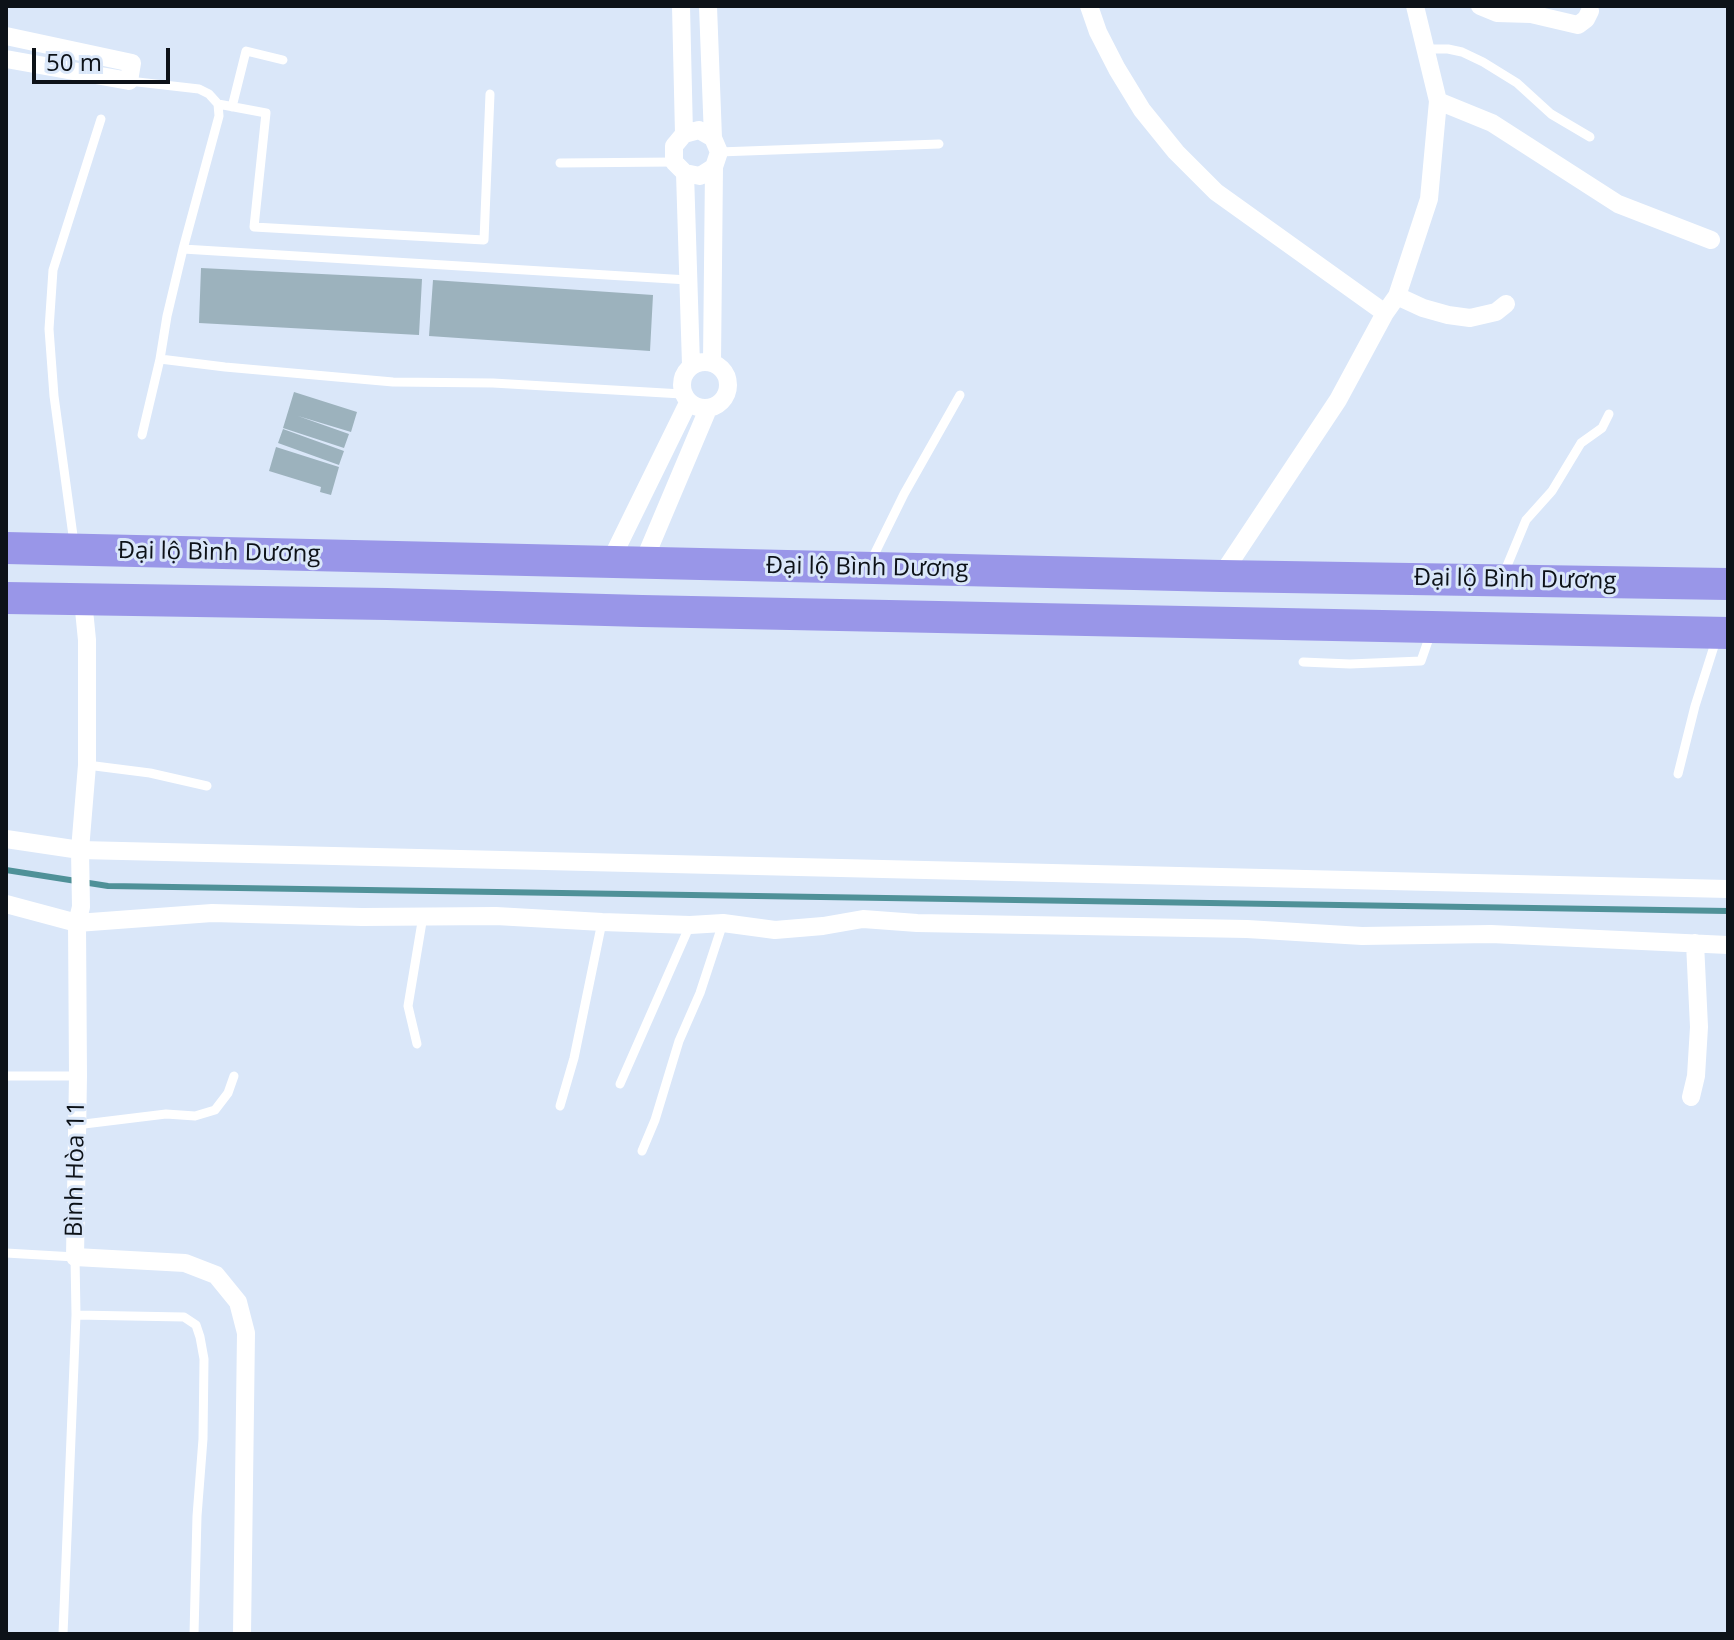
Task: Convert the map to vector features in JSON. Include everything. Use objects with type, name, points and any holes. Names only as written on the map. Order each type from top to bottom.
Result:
[{"type":"highway","name":"Đại lộ Bình Dương","points":[[6,548],[1221,576],[1728,584]]},
{"type":"highway","points":[[74,550],[83,600]]},
{"type":"highway","points":[[610,562],[626,611]]},
{"type":"highway","points":[[626,611],[643,563]]},
{"type":"highway","name":"Đại lộ Bình Dương","points":[[6,598],[1723,633]]},
{"type":"street","points":[[681,6],[684,134]]},
{"type":"street","points":[[708,6],[715,153],[712,362]]},
{"type":"street","points":[[1089,6],[1117,69],[1142,110],[1176,152],[1216,192],[1385,313]]},
{"type":"street","points":[[1221,576],[1338,400],[1397,296],[1429,199],[1438,101],[1415,6]]},
{"type":"street","points":[[1480,6],[1497,13],[1531,14],[1578,25],[1590,11]]},
{"type":"street","points":[[6,36],[132,63],[129,81],[6,59]]},
{"type":"street","points":[[1438,101],[1492,123],[1618,204],[1711,240]]},
{"type":"street","points":[[610,562],[685,399],[682,378],[691,365],[680,167],[674,146],[684,134],[699,130],[715,153]]},
{"type":"street","points":[[680,167],[700,176],[715,153]]},
{"type":"street","points":[[1397,296],[1423,308],[1470,318],[1496,312],[1506,304]]},
{"type":"street","points":[[643,563],[708,409],[720,404],[727,394],[729,381],[723,369],[712,362],[691,365]]},
{"type":"street","points":[[685,399],[708,409]]},
{"type":"street","name":"Bình Hòa 11","points":[[83,600],[87,640],[87,765],[80,850],[75,1257],[185,1263],[216,1275],[238,1302],[246,1333],[242,1634]]},
{"type":"street","points":[[6,839],[80,850],[1728,889]]},
{"type":"street","points":[[6,904],[79,915],[496,916],[690,925],[723,923],[775,930],[863,919],[917,923],[1247,929],[1362,936],[1491,934],[1728,945]]},
{"type":"street","points":[[1691,1097],[1696,1076],[1699,1027],[1695,943]]},
{"type":"lane","points":[[1426,49],[1462,52],[1483,62],[1517,83],[1551,114],[1590,137]]},
{"type":"lane","points":[[232,107],[246,51],[283,60]]},
{"type":"lane","points":[[129,81],[199,89],[218,104],[266,113],[254,227],[484,240],[490,94]]},
{"type":"lane","points":[[142,435],[183,249],[219,116],[218,104]]},
{"type":"lane","points":[[74,550],[54,396],[49,329],[53,270],[101,119]]},
{"type":"lane","points":[[715,153],[939,144]]},
{"type":"lane","points":[[560,163],[680,167]]},
{"type":"lane","points":[[183,249],[688,280]]},
{"type":"lane","points":[[160,359],[393,382],[493,383],[668,395],[685,399]]},
{"type":"lane","points":[[867,568],[904,494],[960,395]]},
{"type":"lane","points":[[1501,580],[1526,520],[1552,491],[1581,443],[1602,428],[1609,414]]},
{"type":"lane","points":[[1303,662],[1421,661],[1429,638],[1448,627]]},
{"type":"lane","points":[[1678,774],[1702,683],[1723,633]]},
{"type":"lane","points":[[87,765],[150,773],[207,786]]},
{"type":"lane","points":[[417,1044],[408,1006],[423,916]]},
{"type":"lane","points":[[560,1106],[574,1058],[602,922]]},
{"type":"lane","points":[[642,1151],[723,923]]},
{"type":"lane","points":[[620,1084],[690,925]]},
{"type":"lane","points":[[6,1076],[78,1076]]},
{"type":"lane","points":[[76,1125],[166,1114],[195,1116],[215,1110],[228,1093],[234,1076]]},
{"type":"lane","points":[[6,1253],[75,1257],[76,1315],[63,1634]]},
{"type":"lane","points":[[76,1315],[184,1317],[196,1325],[204,1359],[194,1634]]},
{"type":"building","points":[[201,268],[422,279],[419,335],[199,323]]},
{"type":"building","points":[[433,280],[653,295],[650,351],[429,336]]},
{"type":"building","points":[[294,392],[357,412],[351,432],[298,416],[349,434],[344,448],[283,428]]},
{"type":"building","points":[[283,429],[344,451],[339,465],[278,443]]},
{"type":"building","points":[[276,447],[339,467],[331,495],[320,492],[321,487],[269,471]]},
{"type":"waterway","points":[[6,870],[108,886],[1728,911]]}]
